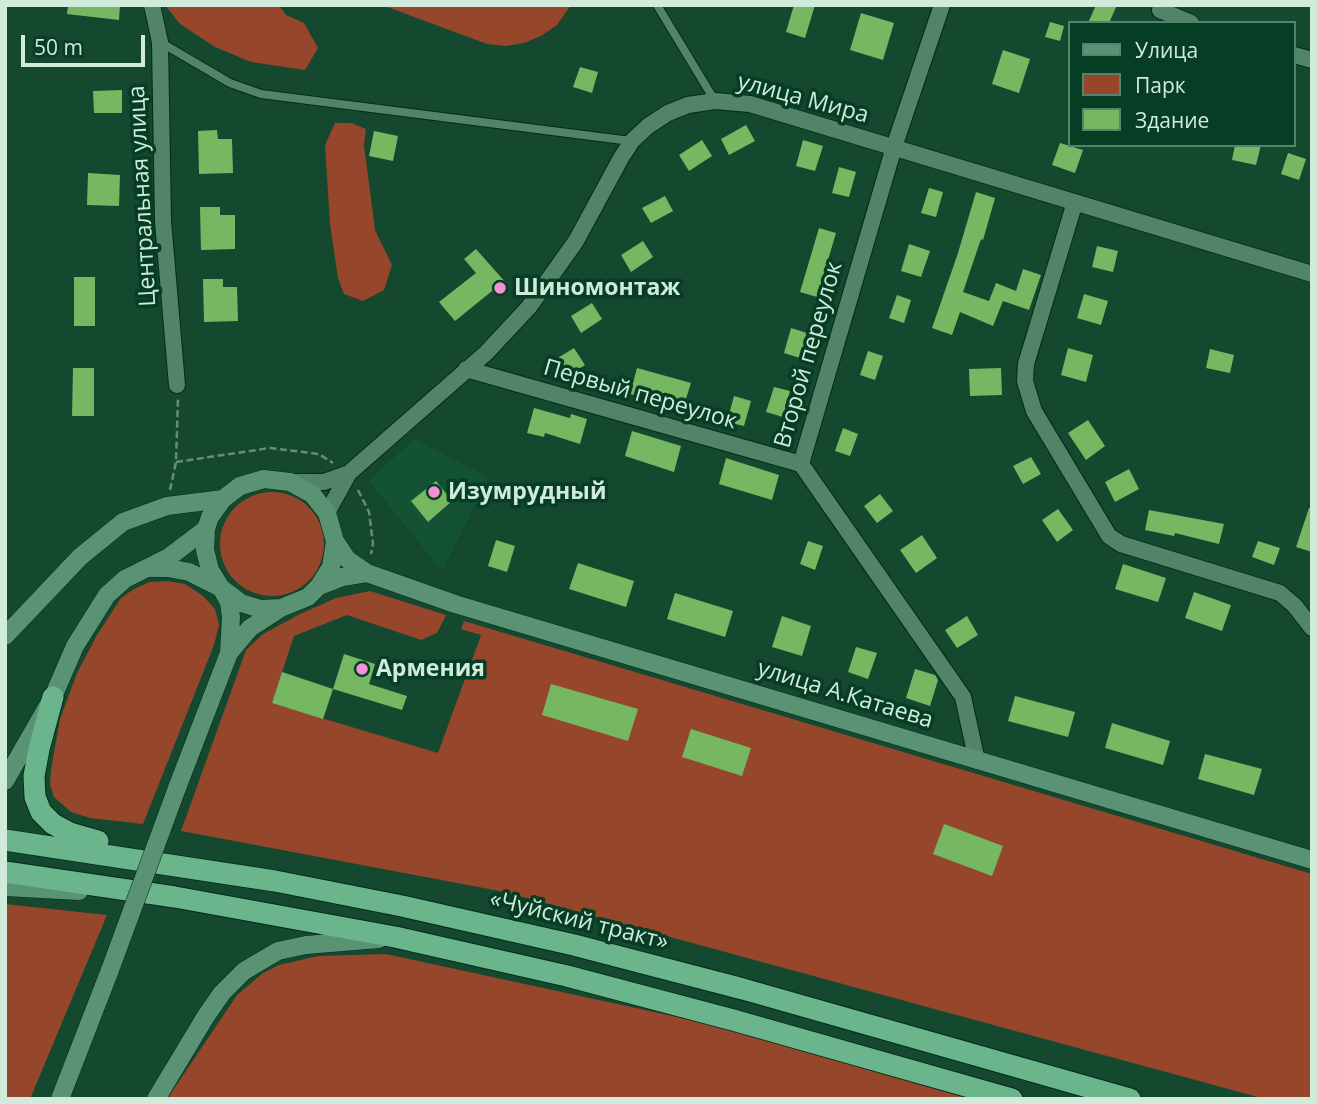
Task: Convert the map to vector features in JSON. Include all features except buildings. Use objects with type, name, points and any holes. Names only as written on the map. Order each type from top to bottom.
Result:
[{"type":"highway","points":[[53,697],[38,749],[34,776],[35,797],[41,812],[53,824],[70,833],[180,865]]},
{"type":"highway","name":"«Чуйский тракт»","points":[[5,840],[180,865],[402,906],[574,945],[743,989],[1130,1099]]},
{"type":"highway","points":[[5,872],[175,897],[395,937],[618,989],[1012,1099]]},
{"type":"street","name":"Центральная улица","points":[[152,5],[160,42],[163,221],[177,385]]},
{"type":"street","name":"Второй переулок","points":[[942,5],[894,147],[801,464],[963,697],[977,761]]},
{"type":"street","points":[[1160,10],[1186,21]]},
{"type":"street","name":"улица Мира","points":[[327,513],[349,473],[508,331],[550,281],[595,209],[632,141],[668,113],[688,105],[715,101],[750,104],[1312,274]]},
{"type":"street","points":[[1075,202],[1026,364],[1025,381],[1034,411],[1109,536],[1121,544],[1280,593],[1295,606],[1312,628]]},
{"type":"street","name":"Первый переулок","points":[[466,369],[801,464]]},
{"type":"street","name":"улица Мира","points":[[289,482],[324,482],[349,473]]},
{"type":"street","points":[[60,1099],[229,653],[229,602],[210,570],[205,550],[206,529],[210,517],[222,499],[240,486],[264,479],[289,482],[312,494],[327,513],[335,541],[346,559],[367,573]]},
{"type":"street","points":[[5,636],[103,537],[123,522],[167,506],[222,499]]},
{"type":"street","points":[[5,781],[53,697],[75,646],[107,596],[125,579],[149,568],[206,529]]},
{"type":"street","points":[[229,653],[250,628],[281,608],[308,597],[319,586],[331,568],[335,541]]},
{"type":"street","points":[[149,568],[189,572],[221,588],[242,603],[261,609],[281,608]]},
{"type":"street","points":[[319,586],[342,577],[367,573]]},
{"type":"street","name":"улица А.Катаева","points":[[367,573],[456,604],[1312,860]]},
{"type":"street","points":[[5,887],[175,897]]},
{"type":"street","points":[[156,1099],[206,1016],[222,993],[244,971],[278,951],[306,945],[395,937]]},
{"type":"lane","points":[[657,5],[715,101]]},
{"type":"lane","points":[[160,42],[230,83],[261,94],[632,141]]},
{"type":"path","points":[[167,506],[176,461],[177,385]]},
{"type":"shaded area","points":[[414,439],[489,477],[442,571],[369,481]]},
{"type":"green space","points":[[165,5],[279,5],[286,15],[304,23],[318,48],[305,70],[251,62],[215,47],[180,24]]},
{"type":"green space","points":[[382,5],[571,5],[557,25],[541,36],[506,46],[487,44]]},
{"type":"green space","points":[[335,123],[351,123],[366,129],[364,145],[375,230],[392,265],[384,290],[363,301],[344,294],[338,278],[330,224],[325,145]]},
{"type":"green space","points":[[272,492],[292,496],[315,515],[320,524],[324,544],[320,564],[301,587],[292,592],[272,596],[252,592],[229,573],[224,564],[220,544],[224,524],[243,501],[252,496]]},
{"type":"green space","points":[[150,582],[185,584],[203,596],[215,609],[219,625],[214,645],[143,824],[90,818],[71,812],[54,797],[50,785],[60,719],[77,673],[121,598]]},
{"type":"green space","points":[[370,591],[446,615],[437,633],[421,640],[347,615],[294,636],[272,703],[438,753],[481,635],[461,629],[464,621],[1312,874],[1312,1099],[1265,1099],[505,892],[181,831],[246,650],[263,634],[300,614],[336,598]]},
{"type":"green space","points":[[5,904],[107,915],[30,1099],[5,1099]]},
{"type":"green space","points":[[386,954],[756,1034],[980,1099],[167,1099],[237,995],[263,973],[279,965],[318,956]]},
{"type":"place","name":"Шиномонтаж","points":[[500,288]]},
{"type":"place","name":"Изумрудный","points":[[434,492]]},
{"type":"place","name":"Армения","points":[[362,669]]}]
